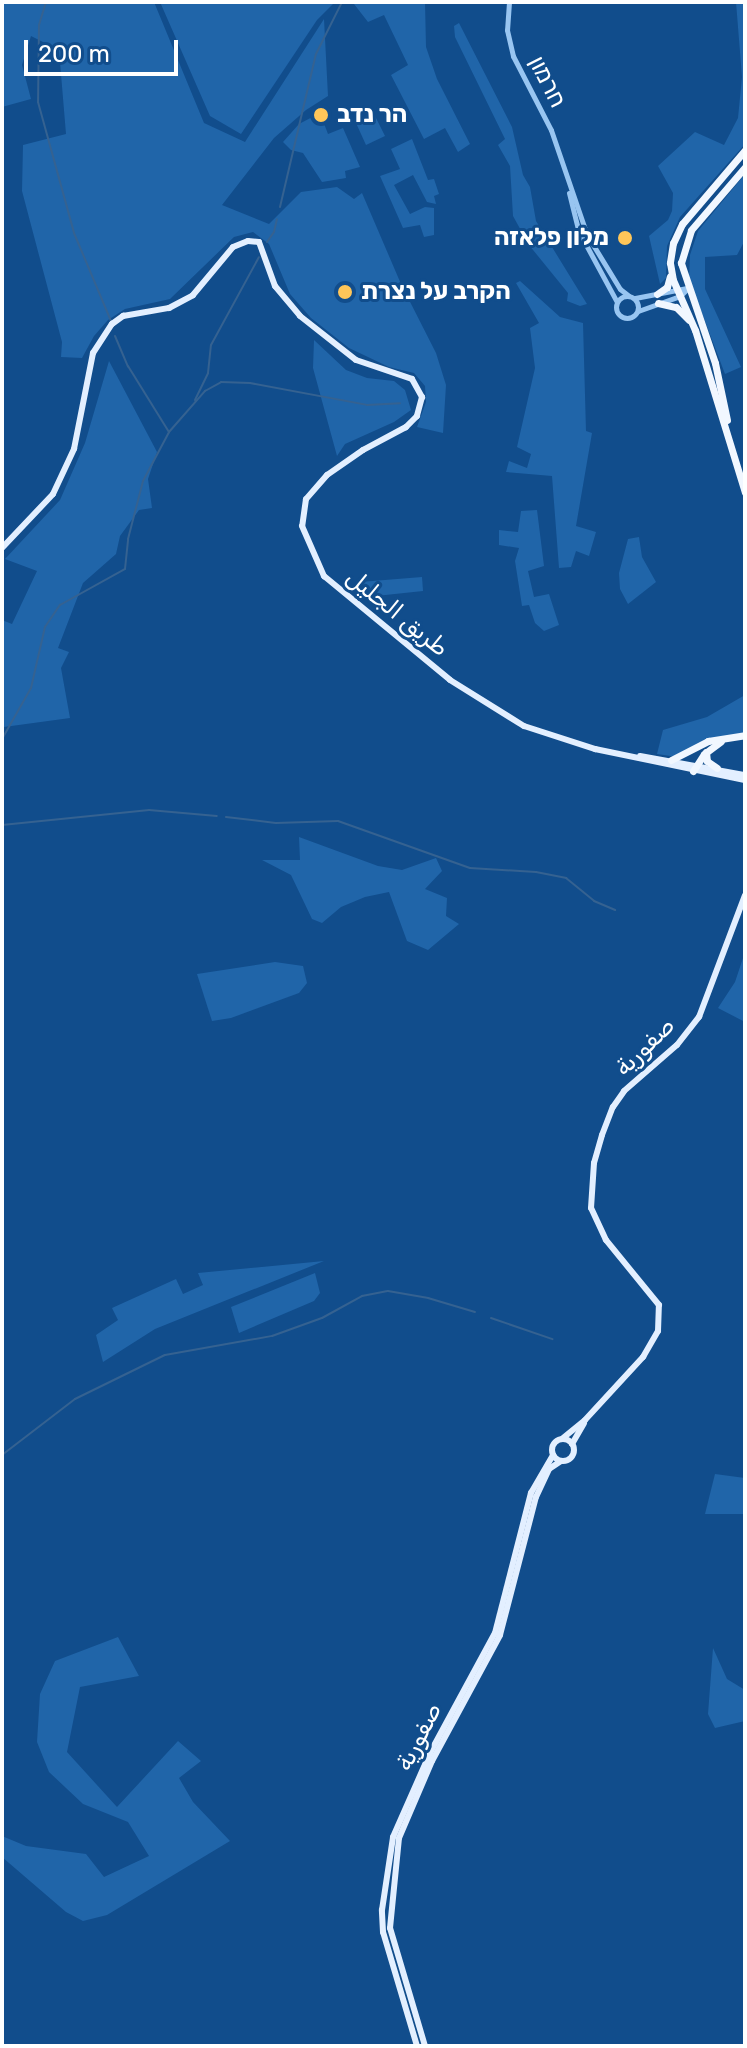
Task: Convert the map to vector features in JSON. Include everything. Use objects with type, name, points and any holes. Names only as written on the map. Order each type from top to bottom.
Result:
[{"type":"highway","points":[[694,326],[676,307],[657,298],[667,287],[673,243],[682,224],[745,150]]},
{"type":"highway","points":[[730,438],[718,375],[681,263],[686,238],[745,167]]},
{"type":"highway","points":[[670,270],[694,326],[745,493]]},
{"type":"highway","points":[[671,760],[744,735]]},
{"type":"highway","points":[[694,766],[708,745]]},
{"type":"highway","points":[[708,745],[706,759],[717,768]]},
{"type":"main road","name":"طريق الجليل","points":[[2,548],[53,494],[74,449],[93,353],[112,324],[123,316],[169,308],[193,295],[233,247],[248,241],[259,242],[275,286],[300,316],[356,360],[412,379],[422,397],[417,416],[406,427],[327,475],[306,499],[302,526],[324,576],[450,680],[503,715],[550,735],[624,755]]},
{"type":"main road","points":[[624,755],[671,760],[745,777]]},
{"type":"main road","points":[[624,755],[717,768],[745,777]]},
{"type":"main road","name":"صفورية","points":[[563,1438],[585,1420],[654,1343],[659,1319],[659,1305],[652,1292],[606,1240],[591,1208],[594,1163],[602,1135],[613,1107],[624,1091],[677,1045],[699,1017],[745,895]]},
{"type":"main road","name":"صفورية","points":[[572,1444],[585,1420]]},
{"type":"main road","points":[[563,1438],[572,1444],[572,1455],[561,1461],[553,1455],[553,1444],[563,1438]]},
{"type":"main road","name":"صفورية","points":[[417,2046],[383,1932],[386,1866],[393,1837],[430,1753],[495,1633],[531,1493],[553,1455]]},
{"type":"main road","name":"صفورية","points":[[425,2046],[390,1928],[399,1838],[432,1761],[500,1635],[536,1497],[549,1469],[561,1461]]},
{"type":"street","name":"חרמון","points":[[509,2],[507,30],[513,56],[545,116],[587,235],[620,289],[631,297]]},
{"type":"street","name":"חרמון","points":[[566,176],[578,230],[617,302]]},
{"type":"street","points":[[657,298],[630,318],[623,317],[617,311],[617,302],[631,297],[657,298],[688,288]]},
{"type":"street","points":[[631,297],[637,312]]},
{"type":"shaded area","points":[[2,2],[154,2],[204,123],[245,142],[324,19],[328,96],[306,110],[274,138],[222,205],[269,224],[301,192],[337,187],[354,199],[362,193],[401,284],[436,353],[446,385],[443,433],[417,427],[426,402],[425,386],[414,373],[389,367],[349,348],[311,318],[290,294],[269,244],[253,232],[234,237],[170,299],[125,309],[108,320],[94,336],[82,358],[61,357],[62,342],[22,191],[23,145],[66,134],[59,50],[31,36],[22,65],[31,99],[2,107]]},
{"type":"shaded area","points":[[160,2],[335,2],[317,20],[241,134],[210,116]]},
{"type":"shaded area","points":[[425,2],[426,47],[437,79],[470,144],[458,152],[445,128],[424,139],[391,75],[408,65],[384,15],[368,22],[354,4],[338,3]]},
{"type":"shaded area","points":[[736,2],[745,2],[745,144],[680,217],[667,246],[666,278],[660,284],[649,236],[668,220],[673,193],[658,166],[695,132],[724,145],[738,118],[742,77]]},
{"type":"shaded area","points":[[459,23],[512,127],[523,175],[530,187],[536,221],[587,304],[580,306],[567,301],[568,293],[529,245],[513,216],[510,166],[498,145],[505,139],[455,37],[454,26]]},
{"type":"shaded area","points":[[320,113],[328,134],[343,128],[360,167],[345,171],[346,178],[322,182],[303,153],[291,150],[283,142],[299,124]]},
{"type":"shaded area","points":[[374,114],[385,136],[366,145],[356,123]]},
{"type":"shaded area","points":[[412,139],[428,180],[434,179],[439,194],[434,196],[436,204],[427,202],[413,175],[394,185],[410,214],[425,207],[434,208],[434,235],[424,237],[420,225],[403,228],[380,176],[400,169],[391,149]]},
{"type":"shaded area","points":[[745,174],[745,240],[737,255],[705,257],[705,289],[741,367],[725,374],[689,279],[690,255],[698,231]]},
{"type":"shaded area","points":[[520,281],[560,317],[583,323],[586,431],[592,433],[576,526],[596,532],[589,556],[576,551],[571,567],[559,568],[552,476],[506,472],[509,461],[527,468],[531,454],[517,447],[535,368],[530,328],[539,323],[516,283]]},
{"type":"shaded area","points":[[314,340],[346,370],[367,378],[394,381],[405,390],[411,410],[394,422],[345,444],[337,456],[313,368]]},
{"type":"shaded area","points":[[109,361],[157,452],[148,479],[152,508],[139,510],[120,536],[116,554],[83,583],[58,648],[69,652],[61,668],[70,718],[4,727],[2,620],[12,624],[37,571],[5,559],[60,500],[85,443]]},
{"type":"shaded area","points":[[537,510],[544,566],[528,571],[534,597],[549,594],[559,625],[544,631],[535,623],[529,605],[522,606],[515,561],[519,548],[499,545],[499,530],[518,532],[521,511]]},
{"type":"shaded area","points":[[639,537],[642,557],[656,582],[628,604],[620,589],[619,573],[628,539]]},
{"type":"shaded area","points":[[422,577],[423,591],[376,596],[360,582]]},
{"type":"shaded area","points":[[745,695],[745,733],[724,737],[677,757],[657,754],[663,730],[707,717]]},
{"type":"shaded area","points":[[299,837],[378,866],[402,870],[436,858],[442,871],[425,889],[447,898],[446,916],[459,924],[428,950],[407,941],[389,892],[341,907],[322,923],[312,919],[291,875],[262,860],[300,860]]},
{"type":"shaded area","points":[[745,952],[745,1022],[718,1008],[735,982]]},
{"type":"shaded area","points":[[275,962],[303,966],[307,983],[299,993],[231,1018],[212,1021],[197,974]]},
{"type":"shaded area","points":[[324,1261],[155,1329],[103,1362],[96,1335],[118,1320],[112,1308],[176,1279],[183,1294],[203,1285],[198,1273]]},
{"type":"shaded area","points":[[315,1273],[320,1293],[314,1301],[239,1333],[231,1307]]},
{"type":"shaded area","points":[[715,1474],[745,1478],[745,1514],[705,1514]]},
{"type":"shaded area","points":[[118,1637],[139,1676],[80,1687],[67,1752],[117,1807],[178,1741],[201,1761],[179,1778],[193,1802],[230,1841],[107,1915],[83,1921],[66,1912],[2,1857],[2,1836],[26,1846],[86,1854],[104,1877],[149,1856],[128,1822],[83,1804],[49,1772],[37,1742],[40,1694],[55,1661]]},
{"type":"shaded area","points":[[713,1648],[727,1679],[745,1690],[745,1721],[715,1728],[708,1714]]},
{"type":"waterway","points":[[46,2],[39,25],[38,102],[74,233],[111,321]]},
{"type":"waterway","points":[[280,207],[316,54],[342,2]]},
{"type":"waterway","points":[[267,242],[274,232],[277,219]]},
{"type":"waterway","points":[[195,400],[208,373],[211,345],[259,257]]},
{"type":"waterway","points":[[115,336],[128,366],[169,432]]},
{"type":"waterway","points":[[2,739],[31,688],[45,627],[60,605],[125,569],[128,539],[143,481],[169,432],[205,391],[221,382],[250,383],[367,405],[400,403]]},
{"type":"waterway","points":[[2,825],[149,810],[217,816]]},
{"type":"waterway","points":[[226,817],[276,823],[338,821],[470,868],[536,872],[566,878],[594,901],[615,910]]},
{"type":"waterway","points":[[2,1455],[75,1399],[165,1355],[272,1336],[322,1318],[362,1296],[388,1291],[428,1298],[475,1312]]},
{"type":"waterway","points":[[491,1318],[552,1339]]},
{"type":"place","name":"הר נדב","points":[[321,115]]},
{"type":"place","name":"מלון פלאזה","points":[[625,238]]},
{"type":"place","name":"הקרב על נצרת","points":[[345,292]]}]
